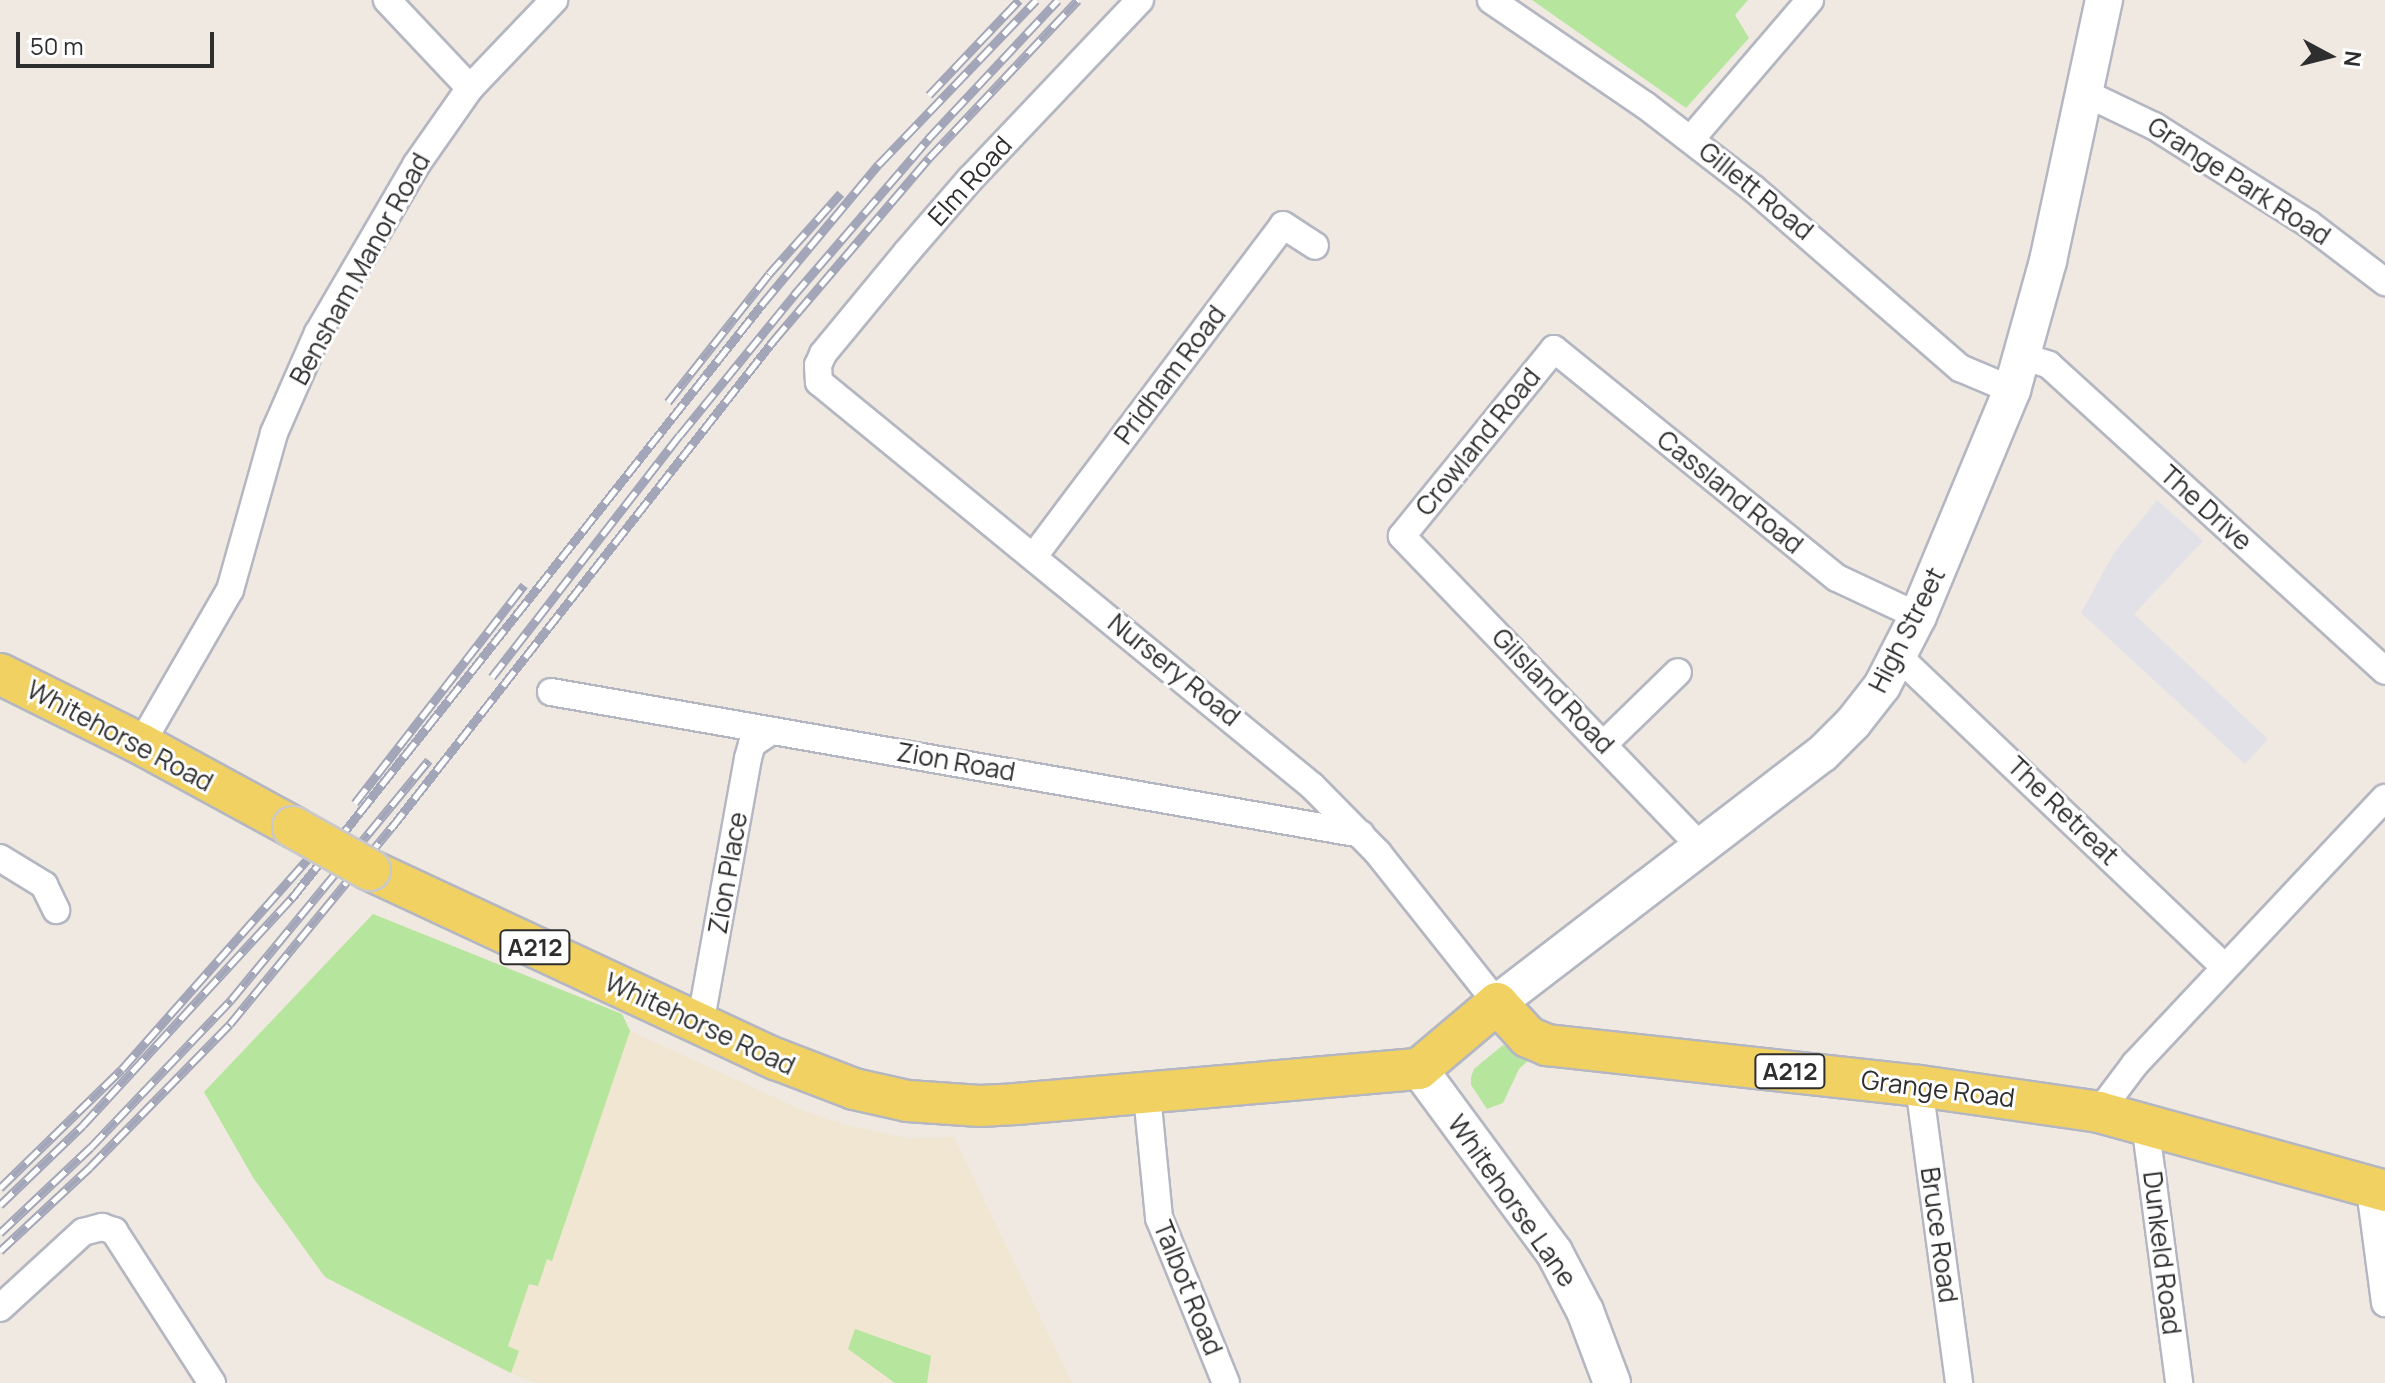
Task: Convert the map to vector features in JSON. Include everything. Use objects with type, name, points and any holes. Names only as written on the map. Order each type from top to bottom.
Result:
[{"type":"main road","name":"High Street","points":[[1419,1069],[1497,1003],[1702,848],[1829,747],[1867,706],[1899,657],[2017,373],[2042,285],[2104,0]]},
{"type":"main road","name":"Whitehorse Road","points":[[0,674],[141,744],[370,870],[822,1079],[908,1101],[980,1106],[1147,1095],[1419,1069]]},
{"type":"main road","name":"Grange Road","points":[[1497,1003],[1528,1037],[1547,1045],[1919,1086],[2099,1112],[2379,1189]]},
{"type":"main road","name":"Whitehorse Lane","points":[[1419,1069],[1554,1252],[1585,1311],[1612,1383]]},
{"type":"street","points":[[387,0],[470,88]]},
{"type":"street","name":"Bensham Manor Road","points":[[141,744],[230,590],[274,433],[318,333],[416,165],[470,88],[554,0]]},
{"type":"street","name":"Elm Road","points":[[817,374],[823,354],[970,179],[1140,0]]},
{"type":"street","name":"Gillett Road","points":[[1491,0],[1691,139],[1812,236],[1960,368],[2017,373]]},
{"type":"street","points":[[1691,139],[1810,0]]},
{"type":"street","name":"Grange Park Road","points":[[2085,93],[2154,126],[2309,224],[2385,282]]},
{"type":"street","name":"Pridham Road","points":[[1034,556],[1283,225],[1315,246]]},
{"type":"street","name":"Crowland Road","points":[[1402,536],[1554,349]]},
{"type":"street","name":"Cassland Road","points":[[1554,349],[1837,578],[1918,616]]},
{"type":"street","name":"The Drive","points":[[2017,373],[2049,365],[2385,671]]},
{"type":"street","name":"Nursery Road","points":[[817,374],[827,392],[1273,751],[1361,834],[1497,1003]]},
{"type":"street","name":"Gilsland Road","points":[[1402,536],[1702,848]]},
{"type":"street","name":"The Retreat","points":[[1899,657],[2011,759],[2225,967]]},
{"type":"street","points":[[1604,744],[1678,672]]},
{"type":"street","name":"Zion Road","points":[[551,692],[1361,834]]},
{"type":"street","name":"Zion Place","points":[[700,1025],[748,758],[752,744],[770,732]]},
{"type":"street","points":[[2099,1112],[2114,1088],[2385,798]]},
{"type":"street","points":[[0,858],[44,885],[56,910]]},
{"type":"street","name":"Bruce Road","points":[[1919,1086],[1959,1383]]},
{"type":"street","name":"Talbot Road","points":[[1147,1095],[1159,1218],[1226,1383]]},
{"type":"street","name":"Dunkeld Road","points":[[2145,1123],[2179,1383]]},
{"type":"street","points":[[2379,1189],[2372,1204],[2385,1303]]},
{"type":"street","points":[[0,1308],[83,1232],[102,1227],[114,1231],[212,1383]]},
{"type":"shaded area","points":[[2157,500],[2203,541],[2134,614],[2268,739],[2245,764],[2081,613],[2114,553]]},
{"type":"shaded area","points":[[373,914],[622,1014],[630,1031],[804,1111],[842,1124],[906,1138],[954,1137],[1072,1383],[536,1383],[505,1371],[325,1277],[254,1179],[204,1092]]},
{"type":"green space","points":[[1532,0],[1748,0],[1735,15],[1749,38],[1686,108]]},
{"type":"green space","points":[[373,914],[622,1014],[630,1031],[552,1261],[547,1259],[538,1286],[529,1284],[508,1346],[519,1351],[511,1373],[325,1277],[254,1179],[204,1092]]},
{"type":"green space","points":[[1503,1045],[1531,1058],[1519,1069],[1503,1103],[1487,1109],[1471,1085],[1471,1077],[1474,1069]]},
{"type":"green space","points":[[855,1329],[931,1356],[927,1383],[895,1383],[848,1349]]},
{"type":"railway","points":[[929,95],[1019,0]]},
{"type":"railway","points":[[0,1205],[83,1125],[292,898],[763,303],[879,164],[1036,0]]},
{"type":"railway","points":[[492,677],[680,435],[794,295],[928,139],[1058,0]]},
{"type":"railway","points":[[0,1251],[90,1167],[230,1024],[392,827],[774,340],[929,158],[1078,0]]},
{"type":"railway","points":[[668,402],[769,274],[841,193]]},
{"type":"railway","points":[[355,803],[524,585]]},
{"type":"railway","points":[[0,1233],[91,1147],[231,1000],[429,760]]},
{"type":"railway","points":[[0,1188],[122,1069],[327,837]]}]
